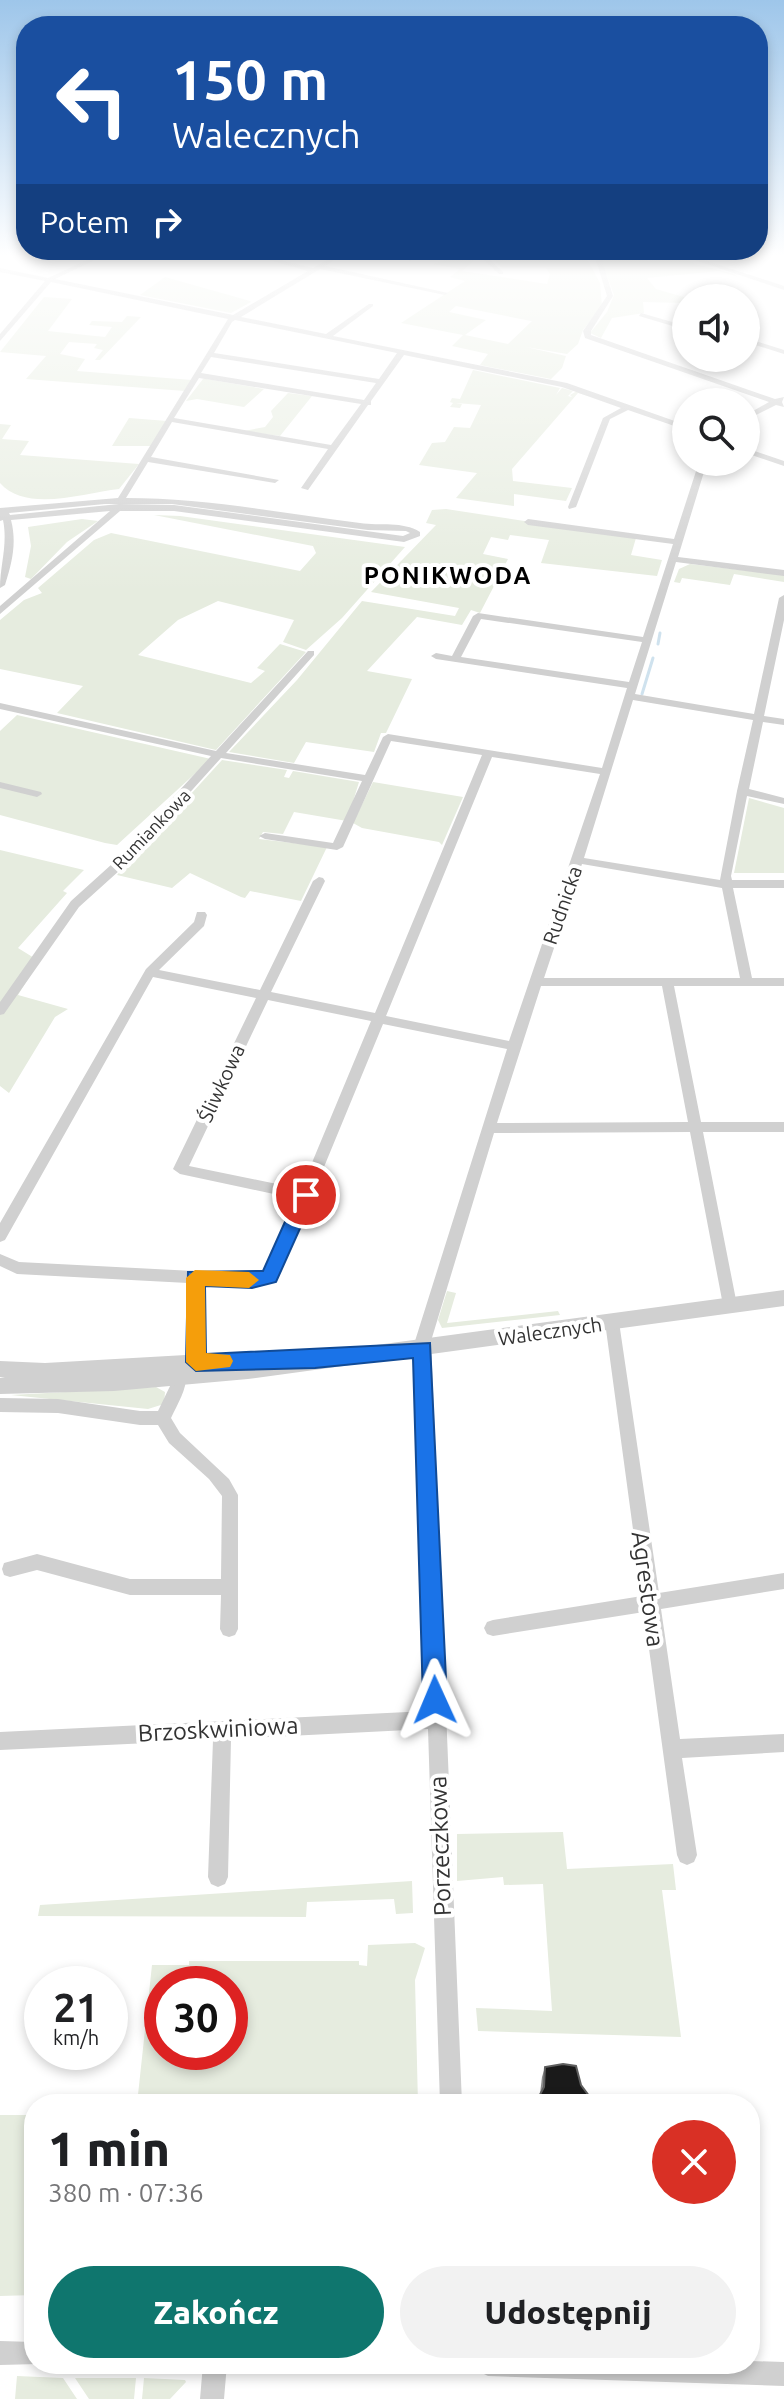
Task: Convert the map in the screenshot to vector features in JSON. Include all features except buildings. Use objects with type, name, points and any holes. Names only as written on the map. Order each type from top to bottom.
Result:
[{"type":"street","points":[[0,611],[120,504],[200,369]]},
{"type":"street","points":[[301,369],[382,382]]},
{"type":"street","points":[[305,488],[391,369]]},
{"type":"street","points":[[485,369],[564,385],[672,423]]},
{"type":"street","points":[[686,369],[781,401]]},
{"type":"street","points":[[197,375],[368,403]]},
{"type":"street","points":[[760,411],[781,401]]},
{"type":"street","points":[[572,507],[607,418],[628,407]]},
{"type":"street","points":[[171,420],[334,448]]},
{"type":"street","points":[[760,455],[784,464]]},
{"type":"street","points":[[147,459],[275,480]]},
{"type":"street","name":"Rudnicka","points":[[423,1349],[514,1046],[578,860],[699,476]]},
{"type":"street","points":[[0,585],[9,560],[2,512],[120,504],[209,505],[368,527],[408,528],[417,534],[406,539],[204,511],[120,504]]},
{"type":"street","points":[[528,522],[678,542]]},
{"type":"street","points":[[673,559],[784,573]]},
{"type":"street","points":[[747,983],[725,884],[742,791],[780,646],[784,598]]},
{"type":"street","points":[[455,659],[478,616],[647,640]]},
{"type":"street","name":"Rumiankowa","points":[[0,1011],[75,904],[116,867],[311,653]]},
{"type":"street","points":[[436,656],[784,722]]},
{"type":"street","points":[[0,706],[220,755],[367,779]]},
{"type":"street","points":[[265,836],[337,847],[388,737],[605,772]]},
{"type":"street","points":[[0,1260],[17,1268],[195,1278],[252,1280],[269,1277],[306,1195],[488,754]]},
{"type":"street","points":[[0,785],[37,794]]},
{"type":"street","points":[[742,791],[784,801]]},
{"type":"street","points":[[578,860],[725,884],[784,884]]},
{"type":"street","name":"Śliwkowa","points":[[306,1195],[180,1169],[319,881]]},
{"type":"street","points":[[0,1236],[150,972],[200,923],[201,915]]},
{"type":"street","points":[[150,972],[514,1046]]},
{"type":"street","points":[[536,982],[784,982]]},
{"type":"street","points":[[667,982],[730,1305]]},
{"type":"street","points":[[489,1128],[784,1127]]},
{"type":"street","points":[[195,1278],[188,1370],[163,1418],[167,1430],[220,1478],[230,1495],[229,1629]]},
{"type":"street","name":"Walecznych","points":[[0,1386],[423,1349],[784,1298]]},
{"type":"street","name":"Agrestowa","points":[[612,1322],[649,1603],[687,1855]]},
{"type":"street","name":"Porzeczkowa","points":[[423,1349],[451,2094]]},
{"type":"street","name":"Walecznych","points":[[0,1369],[188,1370]]},
{"type":"street","points":[[0,1405],[58,1406],[140,1418],[163,1418]]},
{"type":"street","points":[[10,1569],[26,1561],[130,1587],[230,1587]]},
{"type":"street","points":[[493,1628],[784,1581]]},
{"type":"street","name":"Brzoskwiniowa","points":[[0,1741],[436,1720]]},
{"type":"street","points":[[218,1877],[222,1729]]},
{"type":"street","points":[[672,1749],[784,1743]]},
{"type":"street","points":[[0,2353],[24,2354]]},
{"type":"street","points":[[760,2373],[784,2374]]},
{"type":"street","points":[[212,2399],[214,2374]]},
{"type":"shaded area","points":[[35,369],[78,369],[77,371],[192,380],[185,391],[26,379]]},
{"type":"shaded area","points":[[500,369],[561,369],[551,379]]},
{"type":"shaded area","points":[[473,370],[560,388],[556,395],[562,388],[573,391],[568,396],[572,397],[570,395],[577,391],[602,400],[578,393],[512,469],[513,481],[572,488],[566,501],[514,494],[514,506],[456,498],[477,473],[419,465],[432,443],[445,442],[454,427],[470,428],[481,405],[456,403],[462,404],[460,408],[450,407],[453,403],[450,402],[452,398],[460,399]]},
{"type":"shaded area","points":[[203,379],[264,389],[244,407],[197,399],[186,401]]},
{"type":"shaded area","points":[[288,393],[312,396],[280,436],[244,431],[265,427],[273,417],[271,411]]},
{"type":"shaded area","points":[[129,418],[167,421],[153,446],[112,446]]},
{"type":"shaded area","points":[[0,424],[11,425],[2,439],[29,441],[20,455],[139,464],[119,489],[56,499],[25,497],[11,492],[0,483]]},
{"type":"shaded area","points":[[446,509],[636,538],[631,555],[662,560],[657,576],[541,563],[549,540],[510,535],[508,540],[491,537],[483,554],[508,559],[480,613],[471,610],[462,625],[417,617],[367,671],[412,679],[386,733],[381,733],[374,752],[306,742],[294,763],[229,752],[297,680],[362,601],[455,616],[459,608],[371,592],[436,525],[426,523],[432,510]]},
{"type":"shaded area","points":[[154,515],[405,547],[342,618],[306,650],[283,642],[294,620],[218,601],[178,620],[138,655],[251,683],[265,671],[257,668],[280,644],[306,652],[216,750],[57,713],[83,686],[0,669],[0,620],[24,600],[42,593],[38,588],[94,540],[111,533],[300,571],[316,553],[313,546]]},
{"type":"shaded area","points":[[82,519],[98,521],[67,542],[31,579],[25,577],[31,546],[28,527]]},
{"type":"shaded area","points":[[690,564],[784,575],[784,582],[734,574],[730,585],[682,578],[680,583],[674,582],[679,569]]},
{"type":"shaded area","points":[[17,715],[211,759],[117,845],[105,843],[0,815],[0,731]]},
{"type":"shaded area","points":[[222,760],[287,770],[284,777],[289,778],[293,771],[359,782],[347,821],[294,812],[283,834],[263,832],[259,839],[327,847],[301,901],[250,891],[245,898],[241,897],[190,873],[172,888],[117,875]]},
{"type":"shaded area","points":[[373,782],[463,797],[442,845],[362,828],[353,823]]},
{"type":"shaded area","points":[[749,798],[784,808],[784,873],[734,873]]},
{"type":"shaded area","points":[[0,850],[84,870],[63,891],[67,893],[18,948],[39,961],[18,995],[68,1009],[55,1017],[9,1093],[0,1086]]},
{"type":"shaded area","points":[[447,1291],[456,1293],[447,1323],[558,1311],[560,1315],[442,1328],[438,1320]]},
{"type":"shaded area","points":[[156,1387],[165,1392],[164,1404],[148,1409],[11,1395]]},
{"type":"shaded area","points":[[563,1832],[567,1869],[673,1864],[676,1890],[662,1890],[681,2037],[478,2031],[476,2008],[552,2011],[543,1884],[504,1885],[503,1877],[457,1881],[457,1834]]},
{"type":"shaded area","points":[[412,1881],[413,1913],[396,1914],[394,1899],[307,1902],[306,1917],[38,1916],[40,1905]]},
{"type":"shaded area","points":[[415,1943],[425,1948],[415,1980],[418,2094],[138,2094],[144,2039],[144,2070],[248,2070],[248,1966],[152,1965],[189,1965],[189,1961],[359,1961],[359,1965],[367,1966],[368,1945]]},
{"type":"shaded area","points":[[0,2115],[24,2115],[24,2295],[0,2296]]},
{"type":"shaded area","points":[[17,2376],[63,2378],[77,2399],[15,2399]]},
{"type":"shaded area","points":[[75,2378],[136,2378],[134,2399],[89,2399]]},
{"type":"shaded area","points":[[144,2378],[186,2382],[170,2399],[142,2399]]},
{"type":"waterway","points":[[658,644],[660,633]]},
{"type":"waterway","points":[[642,694],[653,658]]},
{"type":"slow traffic","points":[[223,1361],[196,1362],[195,1278],[249,1280]]},
{"type":"district","name":"PONIKWODA","points":[[448,575]]},
{"type":"route","points":[[306,1195],[277,1266],[269,1277],[252,1280],[195,1278],[196,1362],[315,1359],[423,1349],[435,1700]]}]
